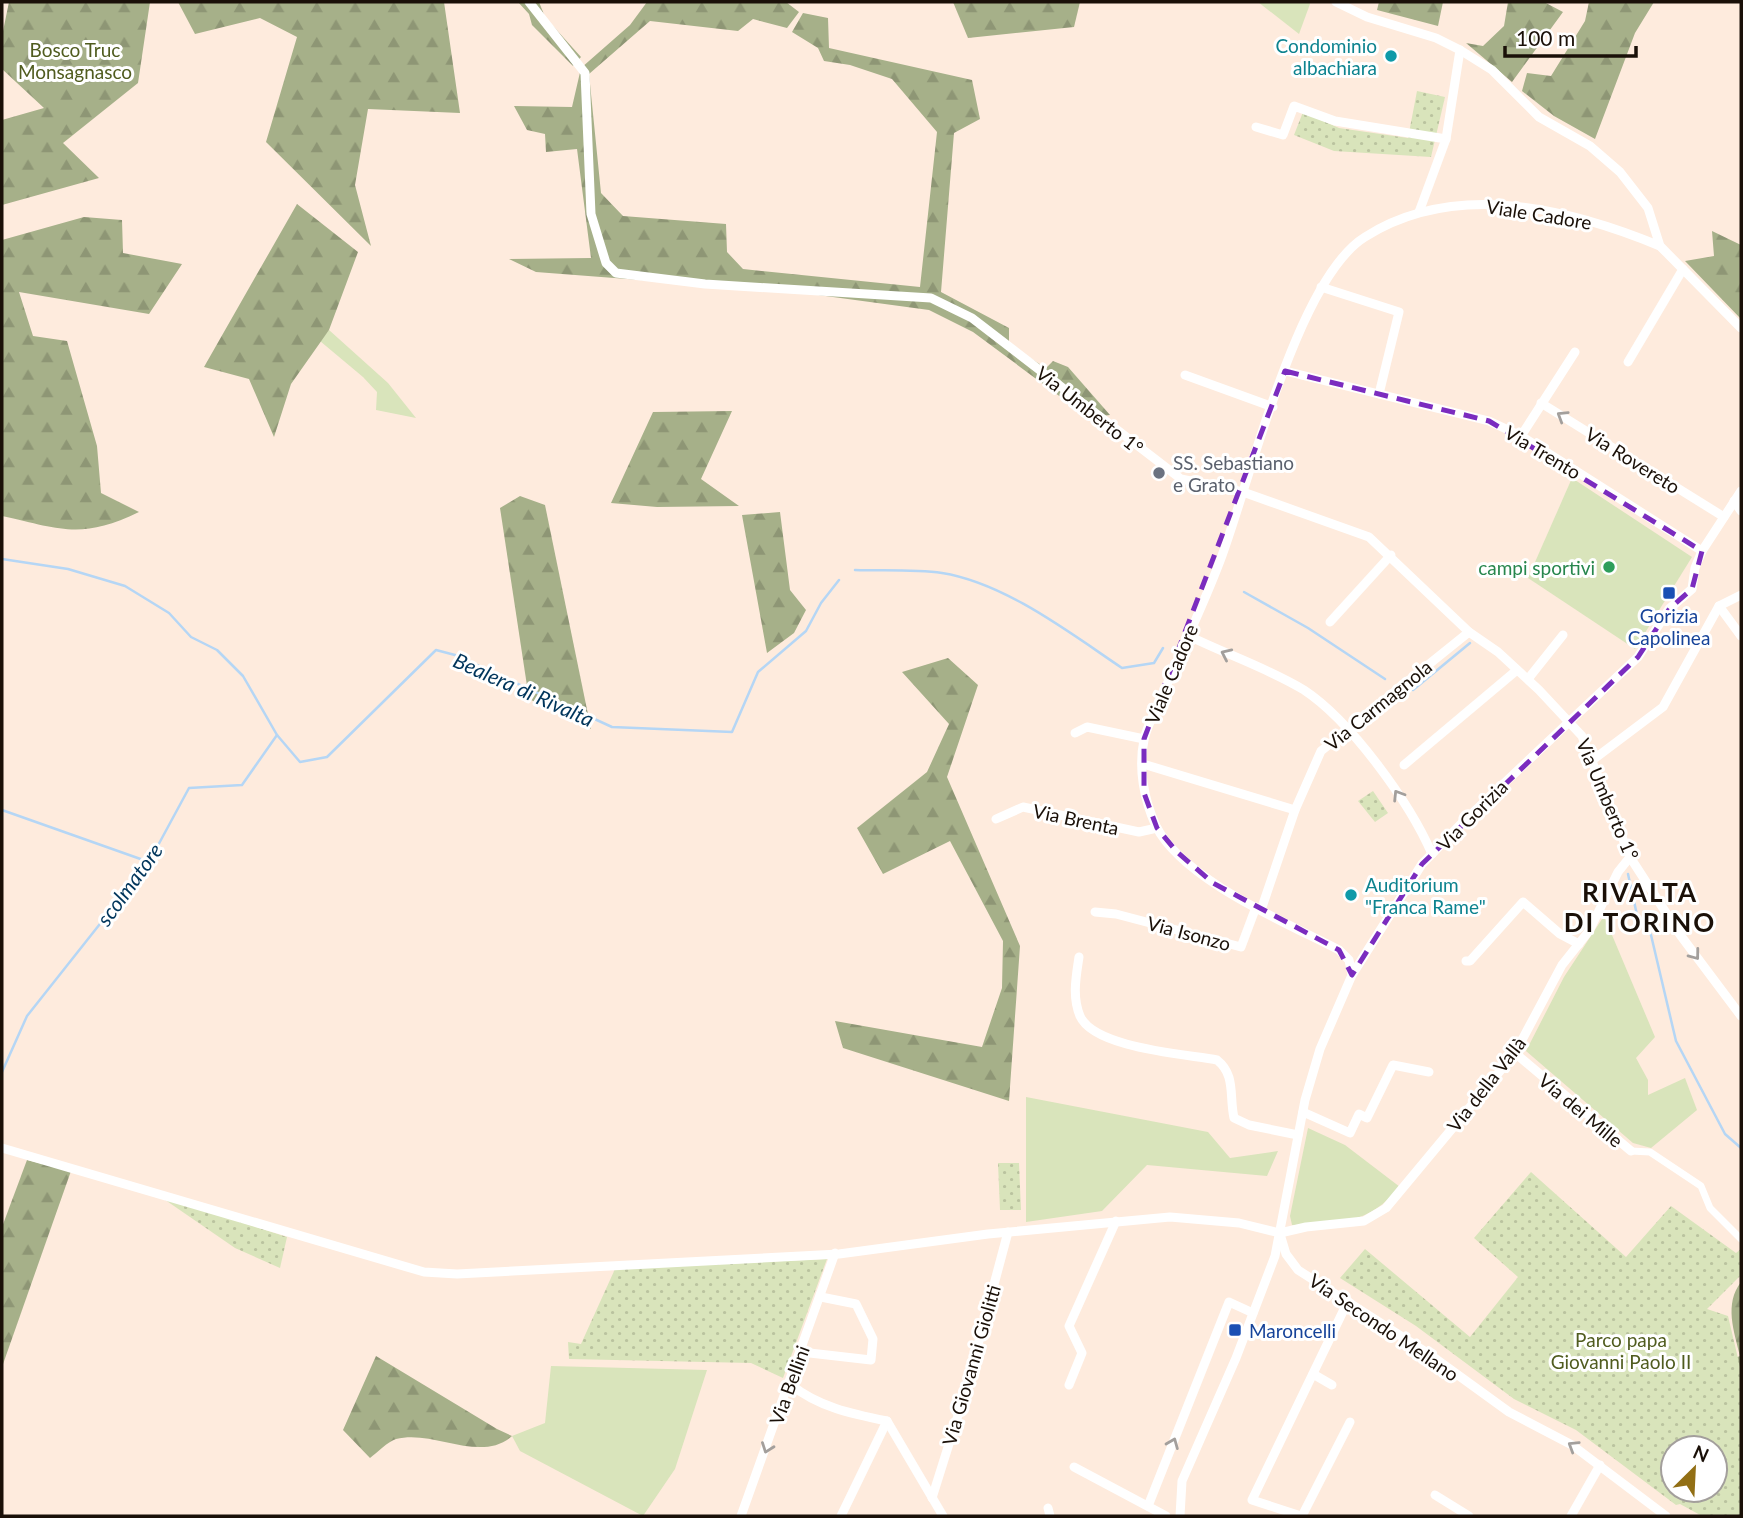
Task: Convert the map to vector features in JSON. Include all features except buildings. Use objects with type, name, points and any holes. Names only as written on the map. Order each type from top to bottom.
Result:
[{"type":"street","points":[[1336,2],[1367,17],[1436,38],[1460,50],[1492,70],[1539,117],[1590,146],[1620,172],[1648,208],[1660,246],[1741,328]]},
{"type":"street","name":"Via Umberto 1°","points":[[530,5],[585,74],[591,214],[606,263],[615,272],[705,284],[931,298],[972,318],[1181,479],[1243,492],[1369,537],[1391,555],[1469,632],[1498,652],[1528,679],[1583,736],[1630,857],[1681,936],[1741,1016]]},
{"type":"street","points":[[1419,212],[1447,139],[1460,50]]},
{"type":"street","points":[[1256,127],[1283,135],[1294,106],[1335,121],[1447,139]]},
{"type":"street","name":"Viale Cadore","points":[[1352,975],[1349,960],[1339,950],[1213,883],[1177,852],[1157,828],[1144,793],[1144,739],[1220,561],[1285,371],[1321,287],[1344,255],[1363,238],[1419,212],[1455,205],[1505,206],[1614,227],[1660,246]]},
{"type":"street","points":[[1628,362],[1683,270]]},
{"type":"street","points":[[1321,287],[1399,312],[1379,394]]},
{"type":"street","points":[[1521,436],[1575,352]]},
{"type":"street","name":"Via Trento","points":[[1285,371],[1489,421],[1521,436],[1702,551]]},
{"type":"street","points":[[1185,375],[1273,407]]},
{"type":"street","name":"Via Rovereto","points":[[1541,403],[1724,517]]},
{"type":"street","name":"Via Gorizia","points":[[1180,1516],[1182,1481],[1253,1313],[1280,1234],[1298,1135],[1320,1049],[1352,975],[1432,854],[1638,657],[1669,609],[1687,595],[1702,551],[1741,491]]},
{"type":"street","points":[[1734,501],[1741,511]]},
{"type":"street","points":[[1330,622],[1391,555]]},
{"type":"street","points":[[1594,759],[1663,707],[1719,606],[1741,595]]},
{"type":"street","points":[[1719,606],[1741,636]]},
{"type":"street","name":"Via Carmagnola","points":[[1259,908],[1295,810],[1321,751],[1345,729],[1469,632]]},
{"type":"street","points":[[1187,635],[1304,691],[1345,729],[1379,766],[1432,854]]},
{"type":"street","points":[[1528,679],[1563,635]]},
{"type":"street","points":[[1404,765],[1517,670]]},
{"type":"street","points":[[1075,733],[1087,727],[1144,739]]},
{"type":"street","points":[[1143,764],[1295,810]]},
{"type":"street","name":"Via Brenta","points":[[996,819],[1023,807],[1139,832],[1157,828]]},
{"type":"street","name":"Via della Vallà","points":[[1280,1234],[1306,1227],[1364,1221],[1386,1208],[1514,1054],[1562,965],[1589,931],[1618,872],[1630,857]]},
{"type":"street","points":[[1466,961],[1470,961],[1523,902],[1560,934],[1579,944]]},
{"type":"street","name":"Via Isonzo","points":[[1095,912],[1116,914],[1241,947],[1259,908]]},
{"type":"street","points":[[1079,957],[1074,993],[1077,1006],[1081,1019],[1100,1035],[1128,1044],[1217,1060],[1227,1068],[1231,1079],[1234,1118],[1249,1125],[1298,1135]]},
{"type":"street","name":"Via dei Mille","points":[[1514,1054],[1631,1151],[1650,1152],[1701,1186],[1710,1208],[1741,1239]]},
{"type":"street","points":[[1303,1112],[1350,1133],[1359,1114],[1367,1118],[1393,1065],[1429,1072]]},
{"type":"street","points":[[2,1148],[424,1272],[470,1273],[835,1253],[1008,1232],[1170,1217],[1210,1220],[1280,1234]]},
{"type":"street","points":[[1069,1385],[1082,1353],[1069,1326],[1116,1221]]},
{"type":"street","name":"Via Giovanni Giolitti","points":[[932,1498],[965,1393],[1008,1232]]},
{"type":"street","name":"Via Secondo Mellano","points":[[1280,1234],[1286,1254],[1298,1270],[1348,1301],[1509,1412],[1572,1445],[1667,1516]]},
{"type":"street","name":"Via Bellini","points":[[741,1516],[802,1352],[835,1253]]},
{"type":"street","points":[[802,1352],[871,1360],[873,1339],[856,1304],[821,1297]]},
{"type":"street","points":[[1348,1301],[1251,1500],[1302,1516],[1350,1422]]},
{"type":"street","points":[[1148,1506],[1229,1302],[1253,1313]]},
{"type":"street","points":[[1313,1374],[1332,1385]]},
{"type":"street","points":[[790,1384],[805,1397],[840,1411],[887,1422],[943,1516]]},
{"type":"street","points":[[841,1516],[887,1422]]},
{"type":"street","points":[[1571,1516],[1600,1465]]},
{"type":"street","points":[[1074,1467],[1166,1516]]},
{"type":"street","points":[[1435,1495],[1469,1516]]},
{"type":"highlighted area","points":[[1285,371],[1489,421],[1702,551],[1692,589],[1670,608],[1638,657],[1422,864],[1352,975],[1339,950],[1213,883],[1177,852],[1157,828],[1144,793],[1144,739]]},
{"type":"green space","name":"Bosco Truc Monsagnasco","points":[[9,2],[150,2],[138,83],[63,143],[99,178],[2,205],[2,120],[44,108],[2,69],[2,36]]},
{"type":"green space","name":"Bosco Truc Monsagnasco","points":[[178,2],[444,2],[460,113],[368,109],[355,185],[371,246],[266,142],[297,37],[260,18],[195,34]]},
{"type":"green space","points":[[518,2],[539,2],[545,17],[581,57],[573,66],[532,25],[529,14]]},
{"type":"green space","points":[[647,2],[786,2],[799,12],[787,28],[753,19],[738,31],[650,21],[589,74],[601,193],[623,216],[726,224],[727,252],[743,269],[920,287],[937,132],[892,79],[850,65],[824,61],[818,48],[792,32],[803,13],[828,18],[829,48],[972,80],[980,119],[954,133],[941,292],[1009,328],[1009,345],[1046,368],[1053,361],[1068,367],[1110,415],[1089,418],[973,332],[929,310],[796,292],[536,272],[509,259],[591,258],[577,149],[546,152],[545,134],[527,130],[514,106],[572,107],[581,68],[630,25]]},
{"type":"green space","points":[[953,2],[1080,2],[1074,27],[968,38]]},
{"type":"green space","points":[[1258,2],[1309,2],[1310,4],[1299,34]]},
{"type":"green space","points":[[1379,2],[1443,2],[1438,26],[1377,10]]},
{"type":"green space","points":[[1508,2],[1544,2],[1563,12],[1512,82],[1466,43],[1483,46],[1504,26]]},
{"type":"green space","points":[[1589,2],[1654,2],[1635,33],[1595,139],[1554,116],[1522,91],[1527,73],[1551,76],[1585,21]]},
{"type":"green space","points":[[1417,91],[1445,97],[1431,157],[1334,151],[1294,135],[1303,112],[1339,128],[1408,138]]},
{"type":"green space","points":[[297,204],[358,252],[329,330],[291,384],[274,437],[249,379],[204,367]]},
{"type":"green space","points":[[84,217],[122,220],[123,253],[182,264],[149,314],[19,292],[33,336],[67,341],[97,446],[101,493],[139,512],[101,526],[71,529],[2,516],[2,240]]},
{"type":"green space","points":[[1712,231],[1741,245],[1741,319],[1685,261],[1714,256]]},
{"type":"green space","points":[[329,330],[388,383],[416,418],[376,410],[377,392],[320,341]]},
{"type":"green space","points":[[732,411],[701,479],[739,506],[657,507],[611,503],[653,412]]},
{"type":"green space","name":"campi sportivi","points":[[1572,478],[1692,557],[1635,649],[1528,578]]},
{"type":"green space","points":[[520,496],[545,505],[591,729],[529,699],[500,508]]},
{"type":"green space","points":[[780,512],[790,590],[806,610],[794,633],[767,653],[742,515]]},
{"type":"green space","points":[[948,658],[978,685],[947,777],[1020,946],[1009,1101],[843,1048],[835,1021],[982,1047],[1002,988],[1003,941],[950,841],[883,874],[857,828],[927,772],[949,724],[902,672]]},
{"type":"green space","points":[[1373,791],[1388,813],[1375,822],[1358,801]]},
{"type":"green space","points":[[1604,916],[1655,1037],[1636,1058],[1648,1080],[1648,1095],[1685,1078],[1697,1110],[1651,1148],[1633,1143],[1526,1051],[1564,977]]},
{"type":"green space","points":[[1026,1097],[1208,1132],[1230,1158],[1278,1151],[1267,1176],[1147,1165],[1102,1211],[1026,1222]]},
{"type":"green space","points":[[1308,1128],[1345,1145],[1400,1187],[1376,1209],[1352,1220],[1292,1225],[1290,1216]]},
{"type":"green space","points":[[27,1160],[71,1171],[2,1367],[2,1227]]},
{"type":"green space","points":[[998,1163],[1019,1163],[1021,1210],[1000,1210]]},
{"type":"green space","name":"Parco papa Giovanni Paolo II","points":[[1531,1172],[1626,1257],[1671,1206],[1736,1253],[1741,1249],[1741,1275],[1707,1309],[1728,1316],[1741,1371],[1741,1516],[1702,1516],[1680,1504],[1729,1504],[1729,1434],[1659,1434],[1659,1492],[1576,1430],[1514,1399],[1416,1326],[1340,1278],[1365,1249],[1470,1337],[1518,1277],[1474,1238]]},
{"type":"green space","points":[[158,1195],[287,1237],[280,1268],[235,1248]]},
{"type":"green space","points":[[827,1259],[783,1378],[751,1363],[569,1359],[568,1342],[581,1344],[615,1269]]},
{"type":"green space","points":[[1741,1282],[1741,1446],[1704,1370],[1740,1356],[1733,1327],[1732,1308],[1736,1290]]},
{"type":"green space","points":[[376,1356],[512,1436],[499,1444],[486,1447],[471,1447],[426,1438],[396,1439],[370,1458],[343,1430]]},
{"type":"green space","points":[[551,1366],[707,1370],[675,1469],[643,1516],[520,1451],[512,1436],[545,1423]]},
{"type":"waterway","name":"Bealera di Rivalta","points":[[2,559],[68,569],[125,586],[169,613],[191,637],[217,650],[243,676],[277,735],[300,762],[327,757],[436,650],[455,655],[612,727],[732,732],[758,672],[806,631],[821,603],[839,580]]},
{"type":"waterway","name":"Bealera di Rivalta","points":[[855,570],[942,573],[989,587],[1059,625],[1122,668],[1154,663],[1163,648]]},
{"type":"waterway","name":"Bealera di Rivalta","points":[[1244,592],[1308,628],[1385,679]]},
{"type":"waterway","name":"Bealera di Rivalta","points":[[1413,690],[1470,643]]},
{"type":"waterway","name":"scolmatore","points":[[2,1072],[27,1016],[149,862],[189,788],[242,785],[277,735]]},
{"type":"waterway","points":[[2,810],[149,862]]},
{"type":"waterway","name":"Bealera di Rivalta","points":[[1628,874],[1637,915],[1651,935],[1676,1041],[1725,1134],[1741,1148]]},
{"type":"place","name":"Condominio albachiara","points":[[1391,56]]},
{"type":"place","name":"SS. Sebastiano e Grato","points":[[1159,473]]},
{"type":"place","name":"campi sportivi","points":[[1609,567]]},
{"type":"place","name":"Gorizia Capolinea","points":[[1669,593]]},
{"type":"place","name":"Auditorium \"Franca Rame\"","points":[[1351,895]]},
{"type":"place","name":"Maroncelli","points":[[1235,1330]]},
{"type":"district","name":"RIVALTA DI TORINO","points":[[1640,907]]}]
